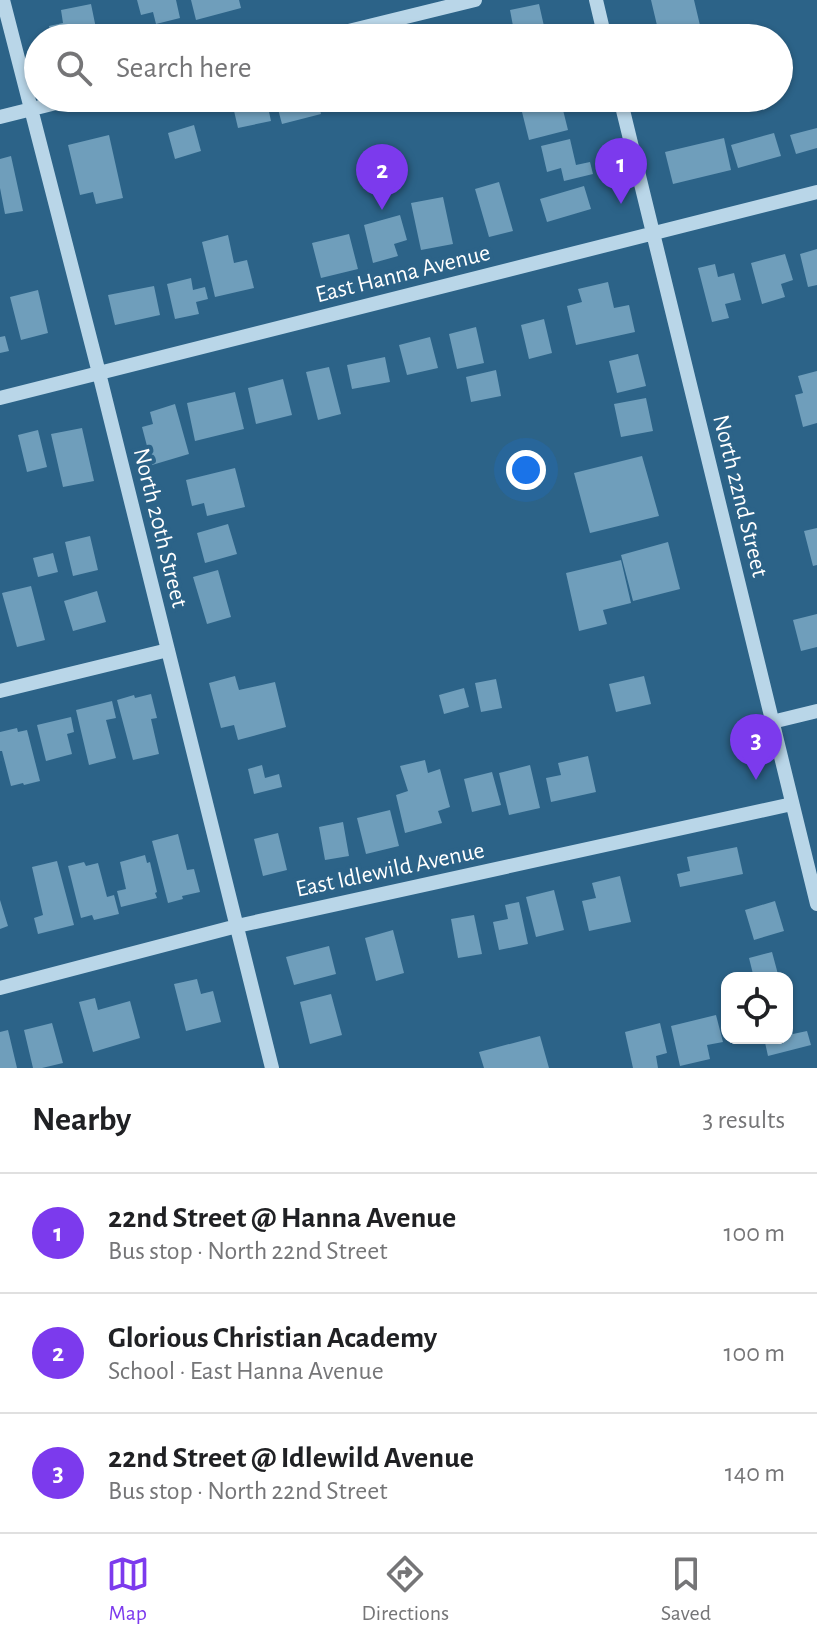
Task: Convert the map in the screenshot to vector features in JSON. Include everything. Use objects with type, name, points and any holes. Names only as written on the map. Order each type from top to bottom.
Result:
[{"type":"street","name":"North 20th Street","points":[[3,0],[24,88]]},
{"type":"street","points":[[377,24],[475,0]]},
{"type":"street","points":[[596,0],[602,24]]},
{"type":"street","points":[[0,117],[24,110]]},
{"type":"street","name":"North 20th Street","points":[[30,112],[99,373],[272,1068]]},
{"type":"street","name":"North 22nd Street","points":[[624,112],[817,904]]},
{"type":"street","name":"East Hanna Avenue","points":[[0,398],[817,192]]},
{"type":"street","points":[[0,691],[168,650]]},
{"type":"street","points":[[772,722],[817,711]]},
{"type":"street","name":"East Idlewild Avenue","points":[[0,988],[237,926],[792,804]]},
{"type":"building","points":[[137,0],[176,0],[180,18],[156,24],[153,12],[141,15]]},
{"type":"building","points":[[191,0],[239,0],[241,8],[196,20]]},
{"type":"building","points":[[651,0],[694,0],[700,24],[657,24]]},
{"type":"building","points":[[91,4],[95,24],[58,24],[63,23],[61,10]]},
{"type":"building","points":[[539,4],[544,24],[513,24],[510,10]]},
{"type":"building","points":[[234,112],[269,112],[271,121],[238,128]]},
{"type":"building","points":[[279,112],[320,112],[321,114],[282,124]]},
{"type":"building","points":[[522,112],[564,112],[568,130],[529,140]]},
{"type":"building","points":[[194,125],[201,151],[175,159],[168,133]]},
{"type":"building","points":[[817,128],[817,148],[796,154],[790,135]]},
{"type":"building","points":[[774,133],[781,156],[738,168],[731,145]]},
{"type":"building","points":[[109,135],[123,198],[96,204],[93,192],[80,195],[68,145]]},
{"type":"building","points":[[724,138],[731,170],[673,184],[665,152]]},
{"type":"building","points":[[570,139],[576,165],[590,162],[593,174],[564,181],[561,168],[547,172],[541,146]]},
{"type":"building","points":[[11,156],[23,211],[5,214],[0,188],[0,159]]},
{"type":"building","points":[[499,182],[513,231],[489,237],[475,189]]},
{"type":"building","points":[[584,186],[591,209],[547,222],[540,199]]},
{"type":"building","points":[[443,197],[453,244],[421,250],[411,203]]},
{"type":"building","points":[[400,215],[407,240],[394,244],[398,256],[373,263],[364,225]]},
{"type":"building","points":[[349,234],[358,269],[321,278],[312,243]]},
{"type":"building","points":[[228,235],[234,263],[247,260],[254,288],[215,297],[202,242]]},
{"type":"building","points":[[817,249],[817,285],[808,287],[800,254]]},
{"type":"building","points":[[785,254],[793,280],[781,284],[785,297],[762,304],[751,263]]},
{"type":"building","points":[[715,264],[718,277],[734,273],[741,300],[725,304],[729,318],[712,322],[698,268]]},
{"type":"building","points":[[191,278],[193,290],[205,287],[208,299],[196,302],[199,314],[175,319],[167,284]]},
{"type":"building","points":[[608,282],[614,308],[629,305],[635,332],[576,345],[567,306],[582,302],[578,289]]},
{"type":"building","points":[[154,286],[160,315],[115,325],[108,295]]},
{"type":"building","points":[[38,290],[48,333],[21,340],[10,297]]},
{"type":"building","points":[[544,319],[552,353],[529,359],[521,325]]},
{"type":"building","points":[[476,327],[484,363],[457,369],[449,334]]},
{"type":"building","points":[[5,336],[9,351],[0,353],[0,337]]},
{"type":"building","points":[[430,337],[438,368],[407,375],[399,345]]},
{"type":"building","points":[[638,354],[646,386],[617,393],[609,361]]},
{"type":"building","points":[[385,357],[390,382],[352,389],[347,365]]},
{"type":"building","points":[[329,367],[341,414],[318,420],[306,372]]},
{"type":"building","points":[[496,370],[501,396],[471,402],[466,377]]},
{"type":"building","points":[[817,371],[817,423],[803,427],[795,395],[803,393],[798,376]]},
{"type":"building","points":[[283,379],[292,415],[256,424],[248,388]]},
{"type":"building","points":[[235,392],[244,429],[195,441],[187,403]]},
{"type":"building","points":[[646,398],[653,431],[621,437],[614,404]]},
{"type":"building","points":[[175,404],[189,454],[152,465],[142,427],[153,424],[150,412]]},
{"type":"building","points":[[82,428],[94,481],[63,487],[51,434]]},
{"type":"building","points":[[38,430],[47,467],[27,472],[18,435]]},
{"type":"building","points":[[642,456],[659,516],[590,533],[574,473]]},
{"type":"building","points":[[235,468],[245,507],[207,516],[204,503],[192,506],[186,480]]},
{"type":"building","points":[[228,524],[237,554],[205,563],[197,533]]},
{"type":"building","points":[[817,528],[817,565],[813,566],[804,531]]},
{"type":"building","points":[[90,536],[98,570],[73,576],[65,542]]},
{"type":"building","points":[[668,542],[680,589],[633,601],[621,555]]},
{"type":"building","points":[[53,553],[58,572],[38,577],[33,558]]},
{"type":"building","points":[[621,560],[631,603],[603,610],[607,624],[579,631],[566,573]]},
{"type":"building","points":[[218,570],[231,617],[207,624],[193,577]]},
{"type":"building","points":[[31,586],[45,640],[17,647],[2,593]]},
{"type":"building","points":[[97,591],[106,622],[73,631],[64,601]]},
{"type":"building","points":[[817,614],[817,647],[801,651],[793,620]]},
{"type":"building","points":[[235,676],[239,690],[275,682],[286,727],[238,740],[234,725],[221,728],[209,683]]},
{"type":"building","points":[[644,676],[651,704],[616,712],[609,684]]},
{"type":"building","points":[[496,679],[502,708],[481,712],[475,683]]},
{"type":"building","points":[[464,688],[469,707],[444,714],[439,695]]},
{"type":"building","points":[[151,694],[157,718],[151,719],[159,754],[133,760],[117,700]]},
{"type":"building","points":[[112,701],[116,718],[106,720],[116,758],[89,765],[76,710]]},
{"type":"building","points":[[71,717],[74,732],[67,734],[72,754],[46,761],[37,725]]},
{"type":"building","points":[[17,728],[18,732],[27,730],[40,781],[11,786],[0,751],[0,732]]},
{"type":"building","points":[[588,756],[596,792],[551,802],[546,778],[561,775],[558,763]]},
{"type":"building","points":[[425,760],[428,773],[440,769],[450,807],[438,811],[442,823],[405,833],[396,795],[408,791],[400,766]]},
{"type":"building","points":[[262,765],[265,778],[279,774],[282,787],[254,794],[248,769]]},
{"type":"building","points":[[530,765],[540,808],[509,815],[499,773]]},
{"type":"building","points":[[492,772],[501,805],[472,812],[464,779]]},
{"type":"building","points":[[390,810],[399,846],[366,854],[357,818]]},
{"type":"building","points":[[343,822],[349,856],[325,860],[319,827]]},
{"type":"building","points":[[278,833],[287,870],[263,876],[254,839]]},
{"type":"building","points":[[178,834],[187,870],[194,869],[200,892],[168,903],[152,841]]},
{"type":"building","points":[[737,847],[743,874],[680,887],[677,874],[690,871],[687,857]]},
{"type":"building","points":[[145,855],[147,863],[150,862],[157,898],[121,907],[117,891],[126,889],[120,862]]},
{"type":"building","points":[[57,861],[74,925],[38,934],[34,918],[43,915],[32,867]]},
{"type":"building","points":[[84,862],[86,866],[98,863],[107,897],[114,895],[119,914],[94,920],[92,915],[81,918],[68,866]]},
{"type":"building","points":[[620,876],[631,922],[589,931],[582,901],[596,898],[592,883]]},
{"type":"building","points":[[554,890],[564,930],[536,937],[526,897]]},
{"type":"building","points":[[0,900],[8,926],[0,929]]},
{"type":"building","points":[[775,901],[784,931],[754,940],[745,910]]},
{"type":"building","points":[[519,902],[528,944],[499,950],[493,922],[508,919],[505,905]]},
{"type":"building","points":[[474,915],[482,954],[458,958],[451,919]]},
{"type":"building","points":[[393,930],[404,973],[376,981],[365,938]]},
{"type":"building","points":[[329,946],[336,974],[294,985],[286,957]]},
{"type":"building","points":[[772,952],[777,972],[752,972],[749,958]]},
{"type":"building","points":[[197,979],[201,994],[213,991],[221,1022],[186,1031],[174,984]]},
{"type":"building","points":[[331,994],[342,1035],[310,1044],[300,1002]]},
{"type":"building","points":[[95,998],[98,1010],[130,1001],[140,1038],[93,1052],[79,1002]]},
{"type":"building","points":[[716,1015],[721,1042],[707,1045],[710,1059],[680,1066],[671,1026]]},
{"type":"building","points":[[52,1023],[63,1063],[33,1068],[24,1030]]},
{"type":"building","points":[[660,1023],[667,1053],[656,1056],[658,1068],[633,1068],[625,1032]]},
{"type":"building","points":[[8,1030],[17,1068],[0,1068],[0,1032]]},
{"type":"building","points":[[807,1031],[811,1045],[768,1056],[765,1044],[793,1044],[793,1034]]},
{"type":"building","points":[[540,1036],[549,1068],[484,1068],[479,1052]]},
{"type":"place","name":"22nd Street @ Hanna Avenue","points":[[621,204]]},
{"type":"place","name":"Glorious Christian Academy","points":[[382,210]]},
{"type":"place","name":"22nd Street @ Idlewild Avenue","points":[[756,780]]}]
